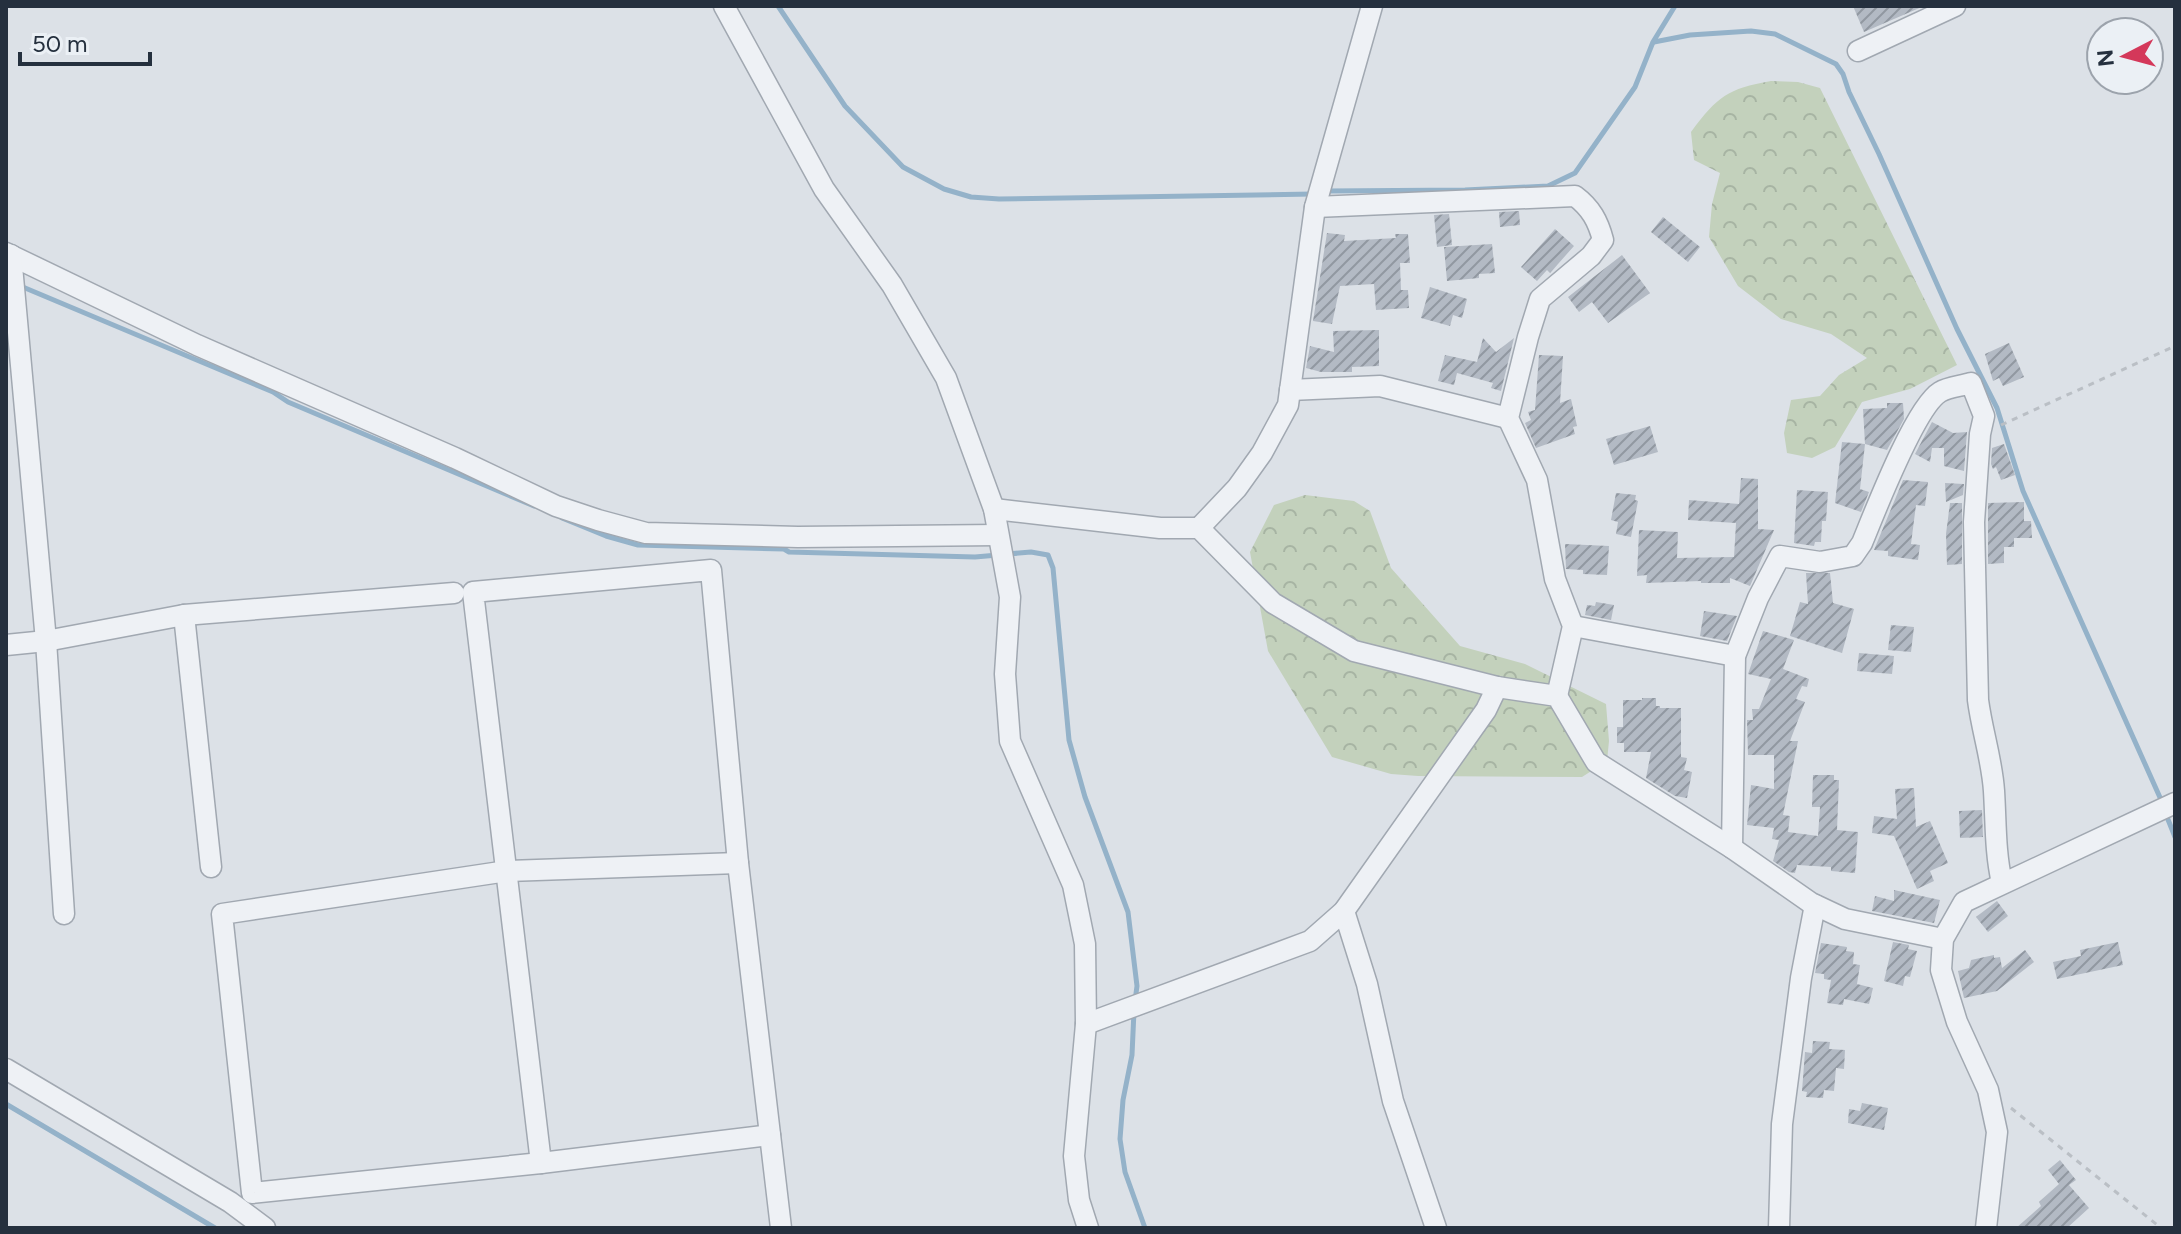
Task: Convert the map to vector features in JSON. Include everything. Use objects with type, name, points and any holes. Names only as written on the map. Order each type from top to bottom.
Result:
[{"type":"street","points":[[1199,528],[1237,488],[1262,453],[1288,405],[1315,207],[1372,6]]},
{"type":"street","points":[[1858,51],[1955,6]]},
{"type":"street","points":[[732,11],[824,189],[892,285],[946,378],[994,509],[1010,597],[1005,674],[1010,741],[1073,885],[1085,944],[1086,1024],[1074,1156],[1079,1200],[1088,1228]]},
{"type":"street","points":[[1315,207],[1575,196],[1586,204],[1598,223],[1603,240],[1591,256],[1540,299],[1508,418],[1537,480],[1555,579],[1573,626],[1557,696],[1596,762],[1815,905],[1845,919],[1943,939]]},
{"type":"street","points":[[9,254],[197,345],[455,458],[556,506],[622,527],[646,533],[798,537],[998,535]]},
{"type":"street","points":[[9,254],[46,641],[64,914]]},
{"type":"street","points":[[1732,848],[1735,656],[1758,598],[1780,556],[1820,562],[1853,556],[1862,543],[1898,457],[1929,404],[1940,392],[1971,383],[1984,416],[1974,522],[1978,700],[1994,791],[1996,858],[2002,883]]},
{"type":"street","points":[[1290,390],[1380,386],[1508,418]]},
{"type":"street","points":[[994,509],[1160,528],[1199,528],[1273,603],[1354,651],[1497,687],[1557,696]]},
{"type":"street","points":[[541,1163],[473,592],[711,570],[738,863],[781,1228]]},
{"type":"street","points":[[6,645],[46,641],[184,615],[454,593]]},
{"type":"street","points":[[184,615],[211,867]]},
{"type":"street","points":[[1573,626],[1735,656]]},
{"type":"street","points":[[1086,1024],[1310,941],[1344,911],[1486,710],[1497,687]]},
{"type":"street","points":[[1986,1228],[1997,1132],[1988,1090],[1957,1022],[1941,970],[1943,939],[1964,902],[2175,803]]},
{"type":"street","points":[[738,863],[507,871],[222,914],[252,1193],[771,1142]]},
{"type":"street","points":[[1779,1228],[1782,1124],[1801,978],[1815,905]]},
{"type":"street","points":[[1344,911],[1367,984],[1393,1101],[1436,1228]]},
{"type":"street","points":[[6,1069],[230,1202],[265,1228]]},
{"type":"path","points":[[1980,434],[2175,346]]},
{"type":"path","points":[[1988,1090],[2161,1228]]},
{"type":"green space","points":[[1771,81],[1798,82],[1820,88],[1957,365],[1910,389],[1862,402],[1835,447],[1812,458],[1787,453],[1784,433],[1791,400],[1820,396],[1839,375],[1867,358],[1831,334],[1781,319],[1738,286],[1709,237],[1712,204],[1720,173],[1694,160],[1691,132],[1709,110],[1733,91]]},
{"type":"green space","points":[[1305,495],[1354,501],[1370,511],[1391,568],[1460,646],[1525,664],[1606,704],[1607,761],[1582,777],[1418,776],[1391,774],[1332,757],[1268,651],[1250,552],[1274,505]]},
{"type":"building","points":[[1853,6],[1924,6],[1864,32]]},
{"type":"building","points":[[1519,211],[1520,225],[1500,227],[1499,212]]},
{"type":"building","points":[[1449,214],[1452,245],[1437,247],[1434,215]]},
{"type":"building","points":[[1663,217],[1700,247],[1688,262],[1651,232]]},
{"type":"building","points":[[1555,229],[1574,246],[1550,273],[1547,270],[1537,281],[1521,267]]},
{"type":"building","points":[[1327,233],[1345,235],[1344,241],[1396,238],[1395,234],[1408,234],[1410,263],[1400,263],[1401,290],[1408,290],[1409,308],[1376,310],[1374,284],[1340,286],[1332,324],[1313,321]]},
{"type":"building","points":[[1492,244],[1495,273],[1447,281],[1444,247]]},
{"type":"building","points":[[1622,255],[1650,293],[1608,323],[1592,302],[1579,312],[1568,297]]},
{"type":"building","points":[[1430,287],[1467,299],[1462,318],[1453,315],[1450,326],[1421,318]]},
{"type":"building","points":[[1379,330],[1379,366],[1352,367],[1352,372],[1321,372],[1306,368],[1310,346],[1334,352],[1333,331]]},
{"type":"building","points":[[1483,338],[1496,352],[1514,338],[1501,391],[1491,388],[1493,383],[1457,373],[1454,385],[1438,381],[1445,355],[1477,362]]},
{"type":"building","points":[[2009,343],[2024,377],[2003,386],[1999,378],[1993,381],[1985,354]]},
{"type":"building","points":[[1539,355],[1563,356],[1560,403],[1571,399],[1577,426],[1573,427],[1575,434],[1536,448],[1525,423],[1531,420],[1528,412],[1535,410]]},
{"type":"building","points":[[1887,403],[1903,403],[1904,419],[1887,450],[1865,444],[1863,409],[1887,408]]},
{"type":"building","points":[[1932,422],[1953,433],[1967,432],[1964,471],[1944,466],[1944,448],[1932,448],[1930,462],[1915,454]]},
{"type":"building","points":[[1650,426],[1658,452],[1614,465],[1606,439]]},
{"type":"building","points":[[1842,442],[1865,444],[1860,489],[1869,492],[1861,512],[1835,503]]},
{"type":"building","points":[[2004,444],[2015,475],[2001,480],[1996,467],[1993,469],[1991,464],[1992,448]]},
{"type":"building","points":[[1741,478],[1758,479],[1758,529],[1774,530],[1750,586],[1730,578],[1730,583],[1646,583],[1647,575],[1637,576],[1639,530],[1678,532],[1677,558],[1734,557],[1736,523],[1688,520],[1689,500],[1739,504]]},
{"type":"building","points":[[1903,480],[1928,482],[1925,506],[1916,505],[1911,544],[1920,545],[1918,560],[1888,556],[1888,551],[1874,550]]},
{"type":"building","points":[[1945,483],[1964,484],[1963,495],[1946,502]]},
{"type":"building","points":[[1797,490],[1828,492],[1821,542],[1815,542],[1814,546],[1794,543]]},
{"type":"building","points":[[1616,493],[1636,495],[1635,500],[1638,501],[1631,537],[1616,534],[1618,522],[1611,520]]},
{"type":"building","points":[[2024,502],[2024,521],[2031,521],[2032,538],[2014,538],[2014,547],[2004,547],[2004,563],[1988,564],[1988,503]]},
{"type":"building","points":[[1950,503],[1962,503],[1962,564],[1947,565],[1946,534]]},
{"type":"building","points":[[1565,544],[1609,546],[1607,575],[1583,574],[1583,570],[1566,569]]},
{"type":"building","points":[[1806,573],[1830,573],[1833,603],[1854,609],[1842,653],[1790,636],[1800,602],[1808,604]]},
{"type":"building","points":[[1596,602],[1614,605],[1611,620],[1585,615],[1587,605],[1595,606]]},
{"type":"building","points":[[1704,611],[1737,616],[1727,641],[1700,636]]},
{"type":"building","points":[[1891,625],[1914,627],[1911,652],[1888,650]]},
{"type":"building","points":[[1763,631],[1794,640],[1783,669],[1809,679],[1807,687],[1802,686],[1796,699],[1805,702],[1790,741],[1798,741],[1783,815],[1790,816],[1788,832],[1818,836],[1820,807],[1812,807],[1813,775],[1834,775],[1834,780],[1839,780],[1837,830],[1858,832],[1855,873],[1831,871],[1831,867],[1797,865],[1795,873],[1789,872],[1773,861],[1779,840],[1772,839],[1774,828],[1747,825],[1751,785],[1774,789],[1774,755],[1748,755],[1747,720],[1753,720],[1752,709],[1759,709],[1771,679],[1748,674]]},
{"type":"building","points":[[1859,653],[1894,656],[1892,674],[1857,671]]},
{"type":"building","points":[[1656,698],[1656,706],[1660,708],[1681,708],[1681,757],[1687,758],[1684,770],[1692,772],[1687,798],[1675,796],[1646,778],[1651,752],[1624,752],[1624,743],[1617,743],[1617,727],[1623,727],[1623,700]]},
{"type":"building","points":[[1914,788],[1916,827],[1930,821],[1948,863],[1930,871],[1934,881],[1917,889],[1894,836],[1872,833],[1874,816],[1897,819],[1895,789]]},
{"type":"building","points":[[1982,810],[1983,837],[1960,838],[1959,811]]},
{"type":"building","points":[[1894,890],[1940,900],[1934,923],[1872,911],[1875,896],[1894,901]]},
{"type":"building","points":[[1997,901],[2008,916],[1988,932],[1976,917]]},
{"type":"building","points":[[1893,942],[1909,945],[1908,949],[1917,951],[1910,977],[1905,976],[1903,986],[1884,981]]},
{"type":"building","points":[[2118,942],[2123,965],[2057,979],[2053,962],[2081,956],[2080,950]]},
{"type":"building","points":[[1821,943],[1847,947],[1846,951],[1854,952],[1853,964],[1860,965],[1857,984],[1873,988],[1869,1004],[1844,999],[1843,1005],[1827,1003],[1831,980],[1824,979],[1824,974],[1815,973]]},
{"type":"building","points":[[2025,950],[2034,962],[1997,991],[1964,998],[1958,971],[1969,968],[1971,960],[1994,955],[1994,958],[2000,957],[2002,968]]},
{"type":"building","points":[[1813,1041],[1830,1042],[1829,1049],[1845,1050],[1844,1069],[1836,1068],[1834,1091],[1824,1090],[1823,1098],[1806,1097],[1807,1092],[1802,1091],[1805,1052],[1812,1053]]},
{"type":"building","points":[[1862,1103],[1888,1108],[1884,1130],[1848,1123],[1849,1109],[1860,1111]]},
{"type":"building","points":[[2060,1160],[2076,1180],[2069,1185],[2089,1208],[2067,1228],[2016,1228],[2041,1206],[2039,1202],[2059,1184],[2048,1170]]},
{"type":"waterway","points":[[778,6],[845,106],[903,167],[944,189],[971,197],[999,199],[1313,194]]},
{"type":"waterway","points":[[1327,191],[1548,186],[1575,173],[1635,87],[1653,42],[1675,6]]},
{"type":"waterway","points":[[1654,42],[1690,35],[1751,31],[1775,34],[1836,64],[1843,74],[1957,329],[1997,408],[2023,491],[2162,802]]},
{"type":"waterway","points":[[18,285],[534,506]]},
{"type":"waterway","points":[[562,518],[638,545],[784,549],[789,552],[998,555]]},
{"type":"waterway","points":[[1008,554],[1031,552],[1048,555],[1053,568],[1069,740],[1085,797],[1128,912],[1137,986],[1135,1001]]},
{"type":"waterway","points":[[2165,812],[2175,837]]},
{"type":"waterway","points":[[1134,1011],[1132,1055],[1123,1100],[1120,1139],[1125,1172],[1145,1228]]},
{"type":"waterway","points":[[6,1104],[215,1228]]}]
